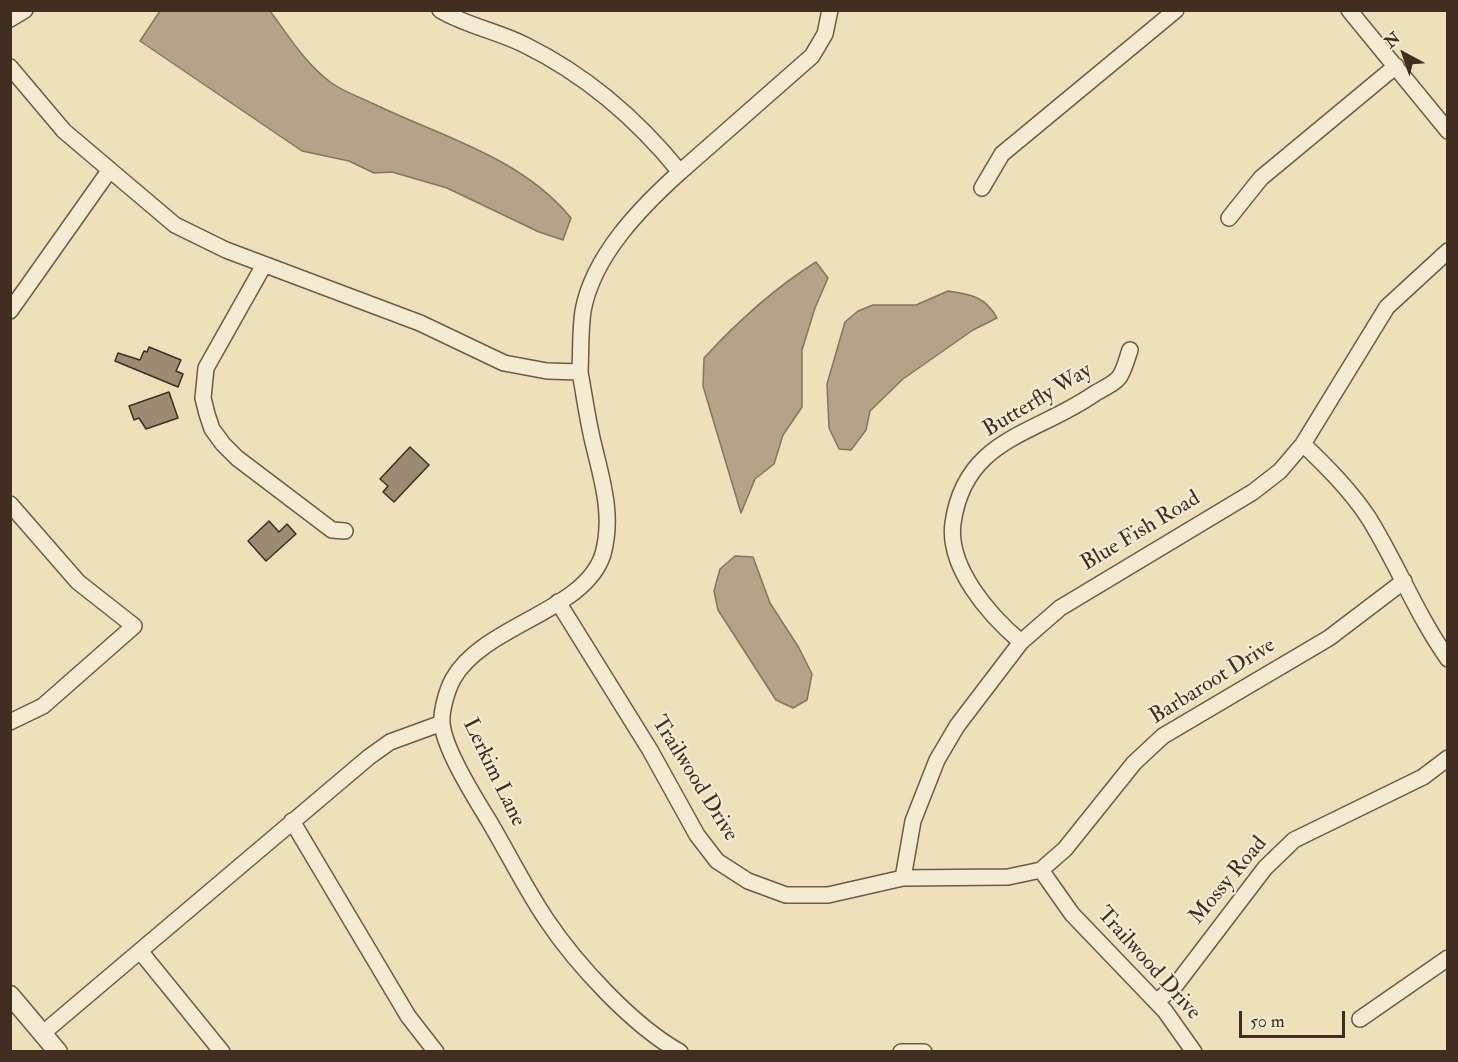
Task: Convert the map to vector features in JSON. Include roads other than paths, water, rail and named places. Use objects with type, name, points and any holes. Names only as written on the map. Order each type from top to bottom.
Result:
[{"type":"street","points":[[10,19],[25,10]]},
{"type":"street","points":[[440,10],[458,21],[524,44],[576,73],[622,109],[656,142],[680,172]]},
{"type":"street","name":"Lerkim Lane","points":[[680,1052],[662,1041],[625,1008],[568,950],[544,917],[474,795],[448,745],[442,723],[452,681],[464,663],[494,640],[585,583],[597,569],[606,535],[608,508],[580,372],[583,310],[598,271],[615,242],[645,206],[680,172],[812,56],[825,34],[830,10]]},
{"type":"street","points":[[982,188],[1002,154],[1176,10]]},
{"type":"street","points":[[1349,10],[1448,131]]},
{"type":"street","points":[[1229,218],[1261,178],[1396,66]]},
{"type":"street","points":[[10,67],[64,131],[175,225],[226,250],[420,323],[504,363],[547,372],[580,372]]},
{"type":"street","points":[[10,311],[109,171]]},
{"type":"street","name":"Blue Fish Road","points":[[903,878],[913,821],[937,760],[970,706],[1021,642],[1060,608],[1253,492],[1280,471],[1304,444],[1387,307],[1448,251]]},
{"type":"street","points":[[264,265],[206,368],[203,398],[207,414],[223,444],[237,458],[332,530],[345,531]]},
{"type":"street","name":"Butterfly Way","points":[[1021,642],[998,622],[963,572],[951,536],[957,498],[973,469],[1007,440],[1087,400],[1119,378],[1130,350]]},
{"type":"street","points":[[1304,444],[1336,477],[1367,516],[1432,636],[1448,659]]},
{"type":"street","points":[[10,504],[78,582],[134,626],[43,706],[10,722]]},
{"type":"street","name":"Barbaroot Drive","points":[[1041,870],[1065,849],[1134,763],[1163,736],[1329,638],[1404,581]]},
{"type":"street","name":"Trailwood Drive","points":[[558,602],[650,750],[697,835],[717,861],[748,881],[786,895],[828,895],[903,878],[1008,877],[1041,870],[1072,914],[1156,1002],[1194,1052]]},
{"type":"street","points":[[43,1034],[292,821],[390,742],[442,723]]},
{"type":"street","name":"Mossy Road","points":[[1156,1002],[1175,986],[1265,868],[1294,840],[1423,777],[1448,758]]},
{"type":"street","points":[[292,821],[408,1016],[433,1051]]},
{"type":"street","points":[[140,951],[222,1052]]},
{"type":"street","points":[[1360,1019],[1448,958]]},
{"type":"street","points":[[10,995],[58,1052]]},
{"type":"street","points":[[901,1052],[924,1052]]}]
